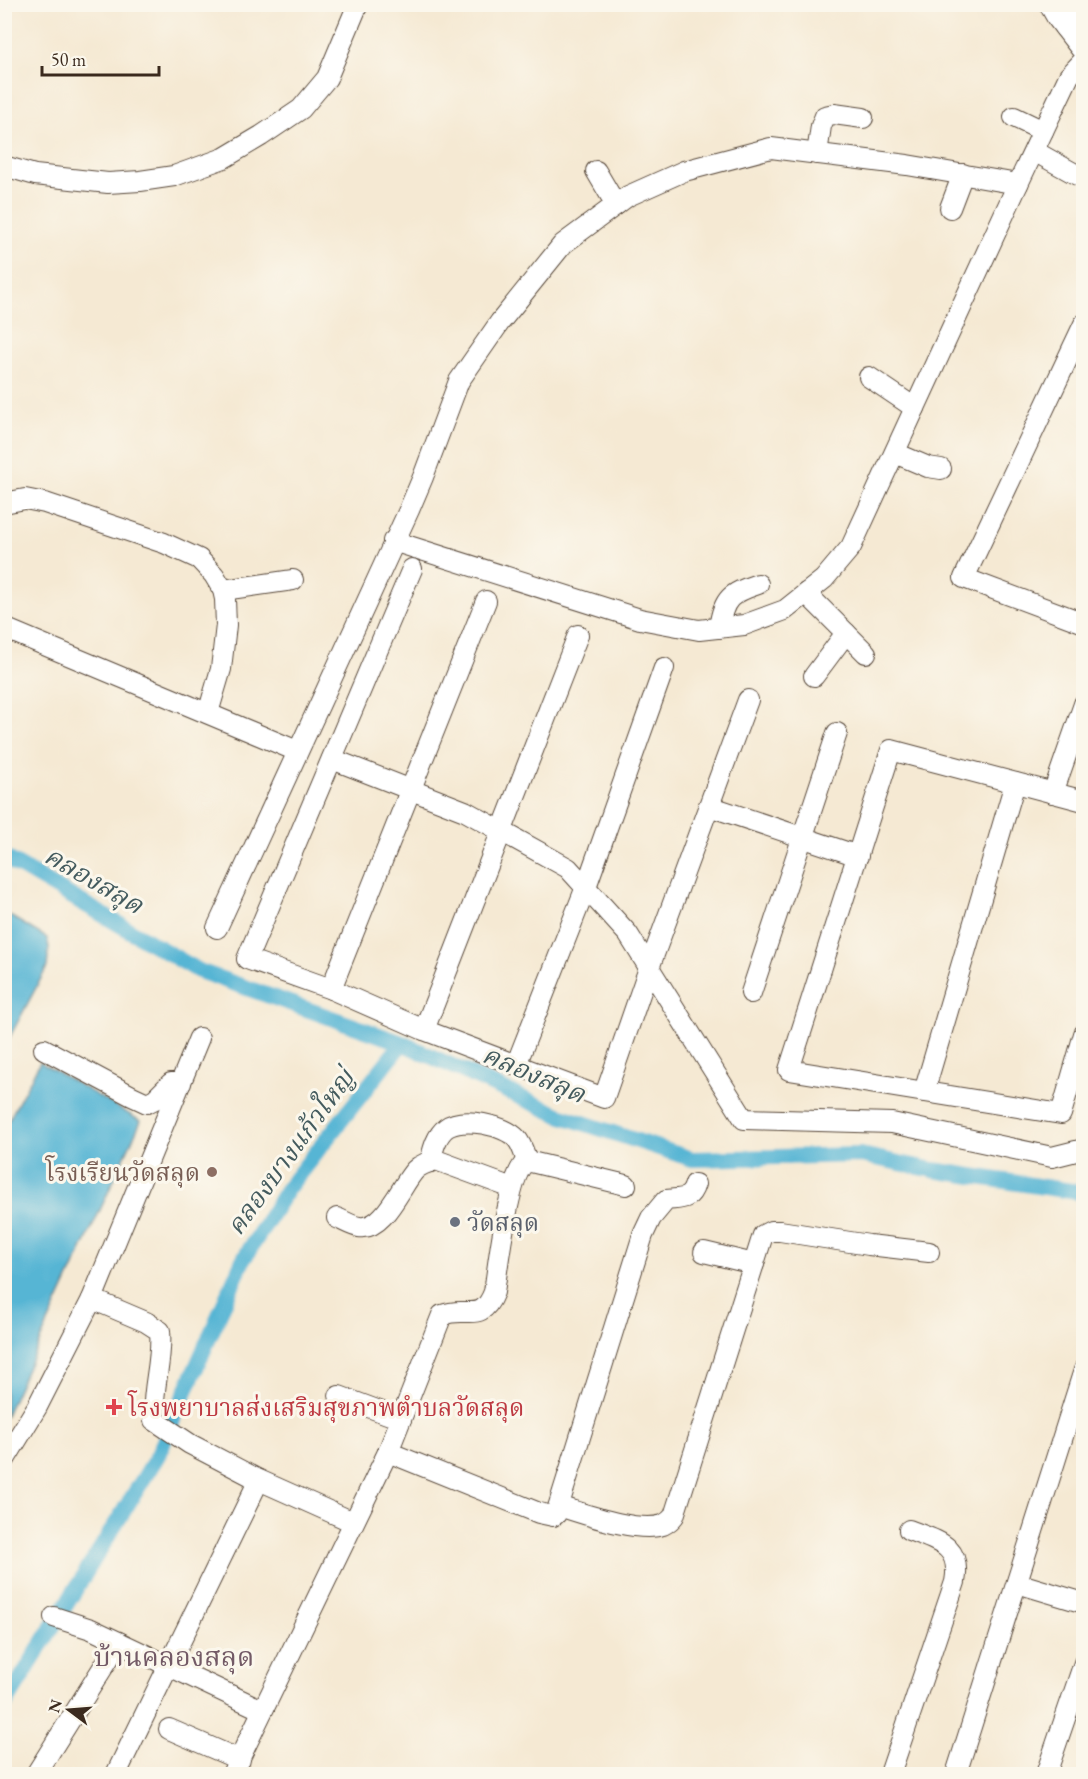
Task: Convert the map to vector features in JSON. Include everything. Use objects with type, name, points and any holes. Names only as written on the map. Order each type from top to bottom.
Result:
[{"type":"street","points":[[4,166],[35,175],[108,183],[174,176],[224,158],[301,109],[327,78],[358,4]]},
{"type":"street","points":[[1049,4],[1083,53]]},
{"type":"street","points":[[1064,27],[1082,4]]},
{"type":"street","points":[[393,541],[640,619],[699,630],[744,625],[785,610],[824,579],[851,547],[1069,76],[1083,60]]},
{"type":"street","points":[[817,154],[821,126],[825,116],[834,114],[863,118]]},
{"type":"street","points":[[1014,117],[1043,131]]},
{"type":"street","points":[[217,928],[409,510],[459,381],[500,322],[563,244],[628,196],[684,171],[771,148],[907,165],[1018,184]]},
{"type":"street","points":[[1034,151],[1077,175]]},
{"type":"street","points":[[596,171],[616,205]]},
{"type":"street","points":[[950,208],[963,174]]},
{"type":"street","points":[[1083,324],[964,578],[1083,623]]},
{"type":"street","points":[[869,377],[915,408]]},
{"type":"street","points":[[895,453],[928,467],[941,469]]},
{"type":"street","points":[[4,503],[25,499],[39,501],[164,543],[199,559],[208,567],[223,590],[226,614],[221,669],[208,713]]},
{"type":"street","points":[[412,569],[247,959],[331,989],[424,1030],[604,1098],[649,968],[748,700]]},
{"type":"street","points":[[223,590],[293,580]]},
{"type":"street","points":[[719,628],[721,612],[728,598],[739,590],[758,584]]},
{"type":"street","points":[[806,593],[866,653]]},
{"type":"street","points":[[331,989],[486,601]]},
{"type":"street","points":[[4,628],[297,751]]},
{"type":"street","points":[[814,676],[846,633]]},
{"type":"street","points":[[424,1030],[578,635]]},
{"type":"street","points":[[516,1065],[586,887],[664,668]]},
{"type":"street","points":[[1053,793],[1081,716]]},
{"type":"street","points":[[751,993],[837,733]]},
{"type":"street","points":[[1083,801],[891,750],[789,1070],[1061,1114],[1083,1035]]},
{"type":"street","points":[[332,759],[465,811],[568,868],[628,934],[744,1119],[892,1123],[1052,1157],[1083,1149]]},
{"type":"street","points":[[924,1092],[1015,783]]},
{"type":"street","points":[[709,806],[858,856]]},
{"type":"street","points":[[4,1461],[37,1407],[92,1299],[199,1038]]},
{"type":"street","points":[[44,1049],[147,1102],[155,1098],[171,1083],[181,1083]]},
{"type":"street","points":[[430,1162],[436,1141],[448,1126],[473,1121],[498,1128],[514,1137],[521,1146],[527,1161]]},
{"type":"street","points":[[337,1218],[360,1227],[374,1225],[387,1211],[416,1169],[436,1160],[512,1188]]},
{"type":"street","points":[[169,1729],[236,1767],[394,1436],[442,1315],[449,1312],[479,1311],[485,1309],[489,1304],[494,1292],[512,1188],[522,1164],[527,1161],[626,1185]]},
{"type":"street","points":[[339,1396],[394,1436],[539,1513],[556,1515],[643,1235],[651,1218],[666,1200],[688,1197],[693,1193],[695,1184]]},
{"type":"street","points":[[559,1506],[620,1523],[650,1527],[665,1524],[674,1516],[763,1235],[771,1231],[929,1252]]},
{"type":"street","points":[[704,1252],[754,1264]]},
{"type":"street","points":[[92,1299],[146,1322],[160,1331],[160,1352],[153,1406],[154,1420],[190,1444],[259,1480],[353,1522]]},
{"type":"street","points":[[956,1774],[1083,1370]]},
{"type":"street","points":[[116,1774],[259,1480]]},
{"type":"street","points":[[890,1774],[957,1572],[952,1552],[943,1543],[909,1530]]},
{"type":"street","points":[[1017,1583],[1083,1603]]},
{"type":"street","points":[[55,1618],[91,1629],[262,1710]]},
{"type":"street","points":[[36,1774],[119,1642]]},
{"type":"street","points":[[1046,1774],[1083,1664]]},
{"type":"water","points":[[5,913],[47,938],[49,947],[47,967],[5,1046]]},
{"type":"water","points":[[40,1062],[141,1121],[5,1417],[5,1127]]},
{"type":"waterway","name":"คลองสลุด","points":[[4,857],[199,971],[402,1043],[559,1115],[692,1159],[861,1155],[933,1170],[1084,1193]]},
{"type":"waterway","name":"คลองบางแก้วใหญ่","points":[[4,1706],[158,1455],[243,1260],[288,1188],[402,1043]]},
{"type":"place","name":"โรงเรียนวัดสลุด","points":[[212,1172]]},
{"type":"place","name":"วัดสลุด","points":[[455,1222]]},
{"type":"place","name":"โรงพยาบาลส่งเสริมสุขภาพตำบลวัดสลุด","points":[[114,1407]]},
{"type":"district","name":"บ้านคลองสลุด","points":[[174,1656]]}]
